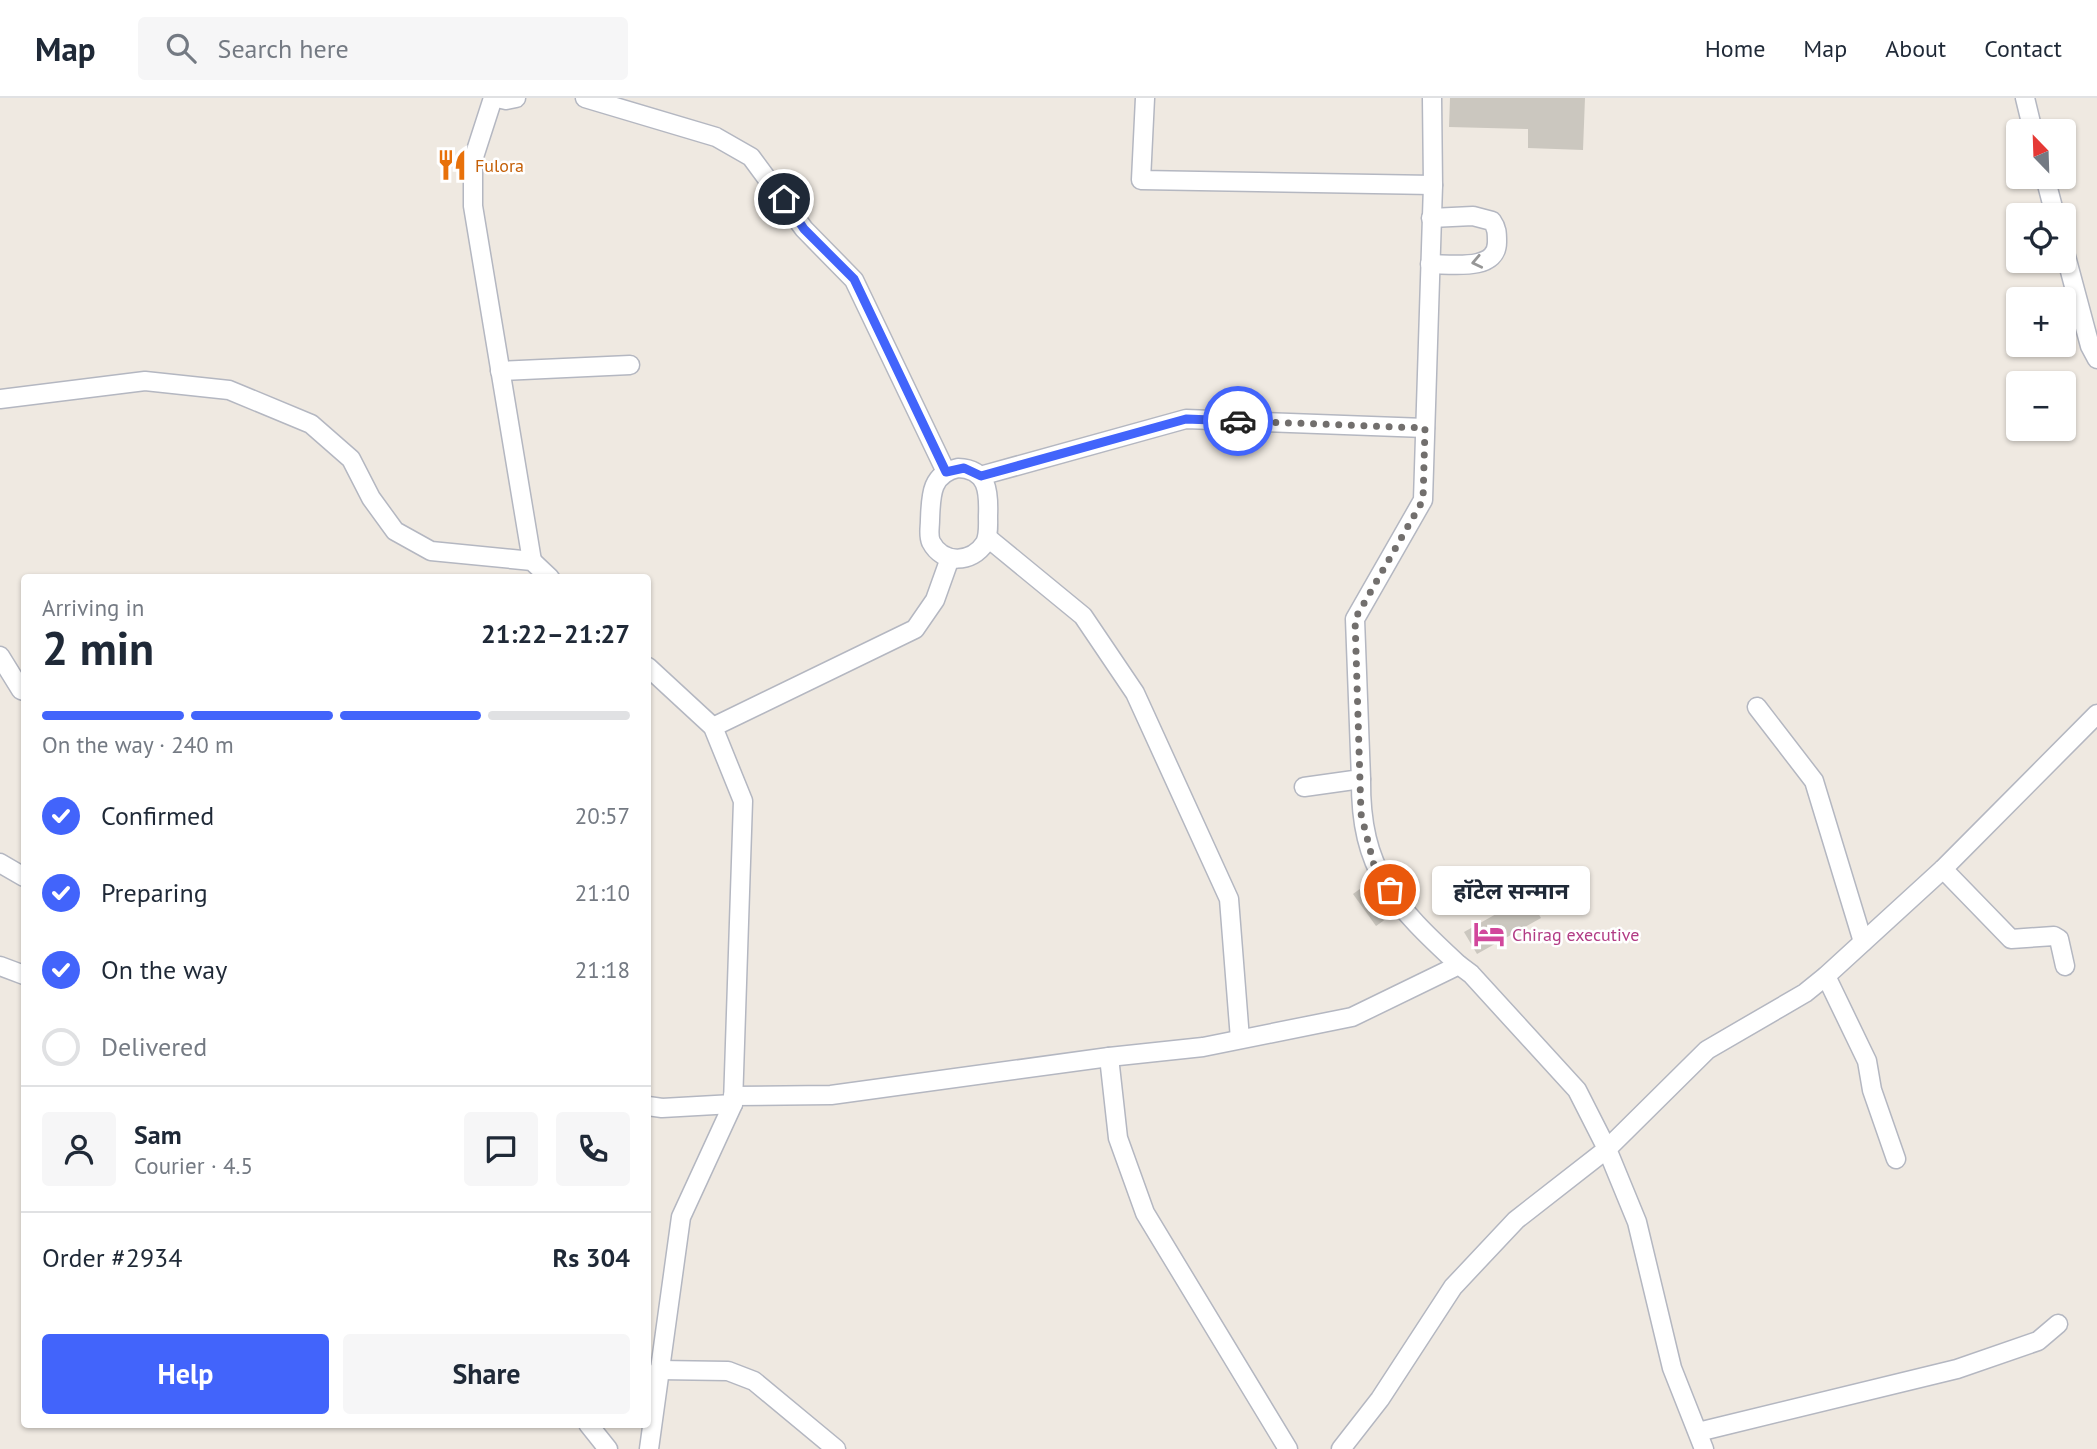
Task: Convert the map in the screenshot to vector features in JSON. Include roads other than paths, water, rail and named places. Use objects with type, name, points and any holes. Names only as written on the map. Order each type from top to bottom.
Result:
[{"type":"street","points":[[516,98],[495,98],[473,160],[473,206],[532,561],[546,574]]},
{"type":"street","points":[[585,98],[716,137],[751,157],[804,229],[854,279],[946,472]]},
{"type":"street","points":[[1145,98],[1141,180],[1433,185]]},
{"type":"street","points":[[1432,98],[1433,185],[1423,500],[1355,619],[1361,814],[1375,869],[1405,910],[1471,974],[1577,1090],[1607,1149],[1637,1222],[1672,1368],[1701,1441],[1957,1369],[2038,1341],[2058,1324]]},
{"type":"street","points":[[2025,98],[2030,119]]},
{"type":"street","points":[[1430,264],[1473,264],[1490,259],[1497,248],[1497,229],[1492,221],[1473,216],[1432,218]]},
{"type":"street","points":[[2070,273],[2090,346],[2097,359]]},
{"type":"street","points":[[500,371],[631,365]]},
{"type":"street","points":[[0,399],[145,382],[229,390],[311,424],[351,459],[371,498],[395,531],[407,538],[431,551],[532,561]]},
{"type":"street","points":[[981,476],[1186,419],[1425,428]]},
{"type":"street","points":[[964,468],[981,476],[989,491],[988,538],[973,556],[961,559],[950,558],[939,552],[929,537],[932,491],[937,480],[946,472],[964,468]]},
{"type":"street","points":[[988,538],[1083,616],[1135,693],[1230,899],[1240,1039]]},
{"type":"street","points":[[713,727],[915,629],[935,600],[950,558]]},
{"type":"street","points":[[0,656],[21,690]]},
{"type":"street","points":[[649,1449],[681,1217],[733,1100],[743,801],[713,727],[651,670]]},
{"type":"street","points":[[1757,707],[1814,782],[1863,942]]},
{"type":"street","points":[[1341,1449],[1380,1399],[1454,1287],[1516,1220],[1607,1149],[1707,1051],[1805,993],[1826,976],[1943,869],[2097,714]]},
{"type":"street","points":[[1304,787],[1361,779]]},
{"type":"street","points":[[0,863],[21,875]]},
{"type":"street","points":[[1943,869],[2011,939],[2054,936],[2059,939],[2065,966]]},
{"type":"street","points":[[651,1106],[662,1108],[733,1100],[831,1095],[1108,1057],[1203,1047],[1352,1017],[1459,965]]},
{"type":"street","points":[[0,966],[21,974]]},
{"type":"street","points":[[1826,976],[1867,1061],[1872,1090],[1896,1158]]},
{"type":"street","points":[[1108,1057],[1118,1138],[1145,1213],[1289,1449]]},
{"type":"street","points":[[659,1370],[728,1371],[754,1381],[836,1449]]},
{"type":"street","points":[[591,1428],[608,1449]]},
{"type":"place","name":"Fulora","points":[[452,165]]},
{"type":"place","name":"हॉटेल सन्मान","points":[[1390,890]]},
{"type":"place","name":"Chirag executive","points":[[1489,934]]}]
